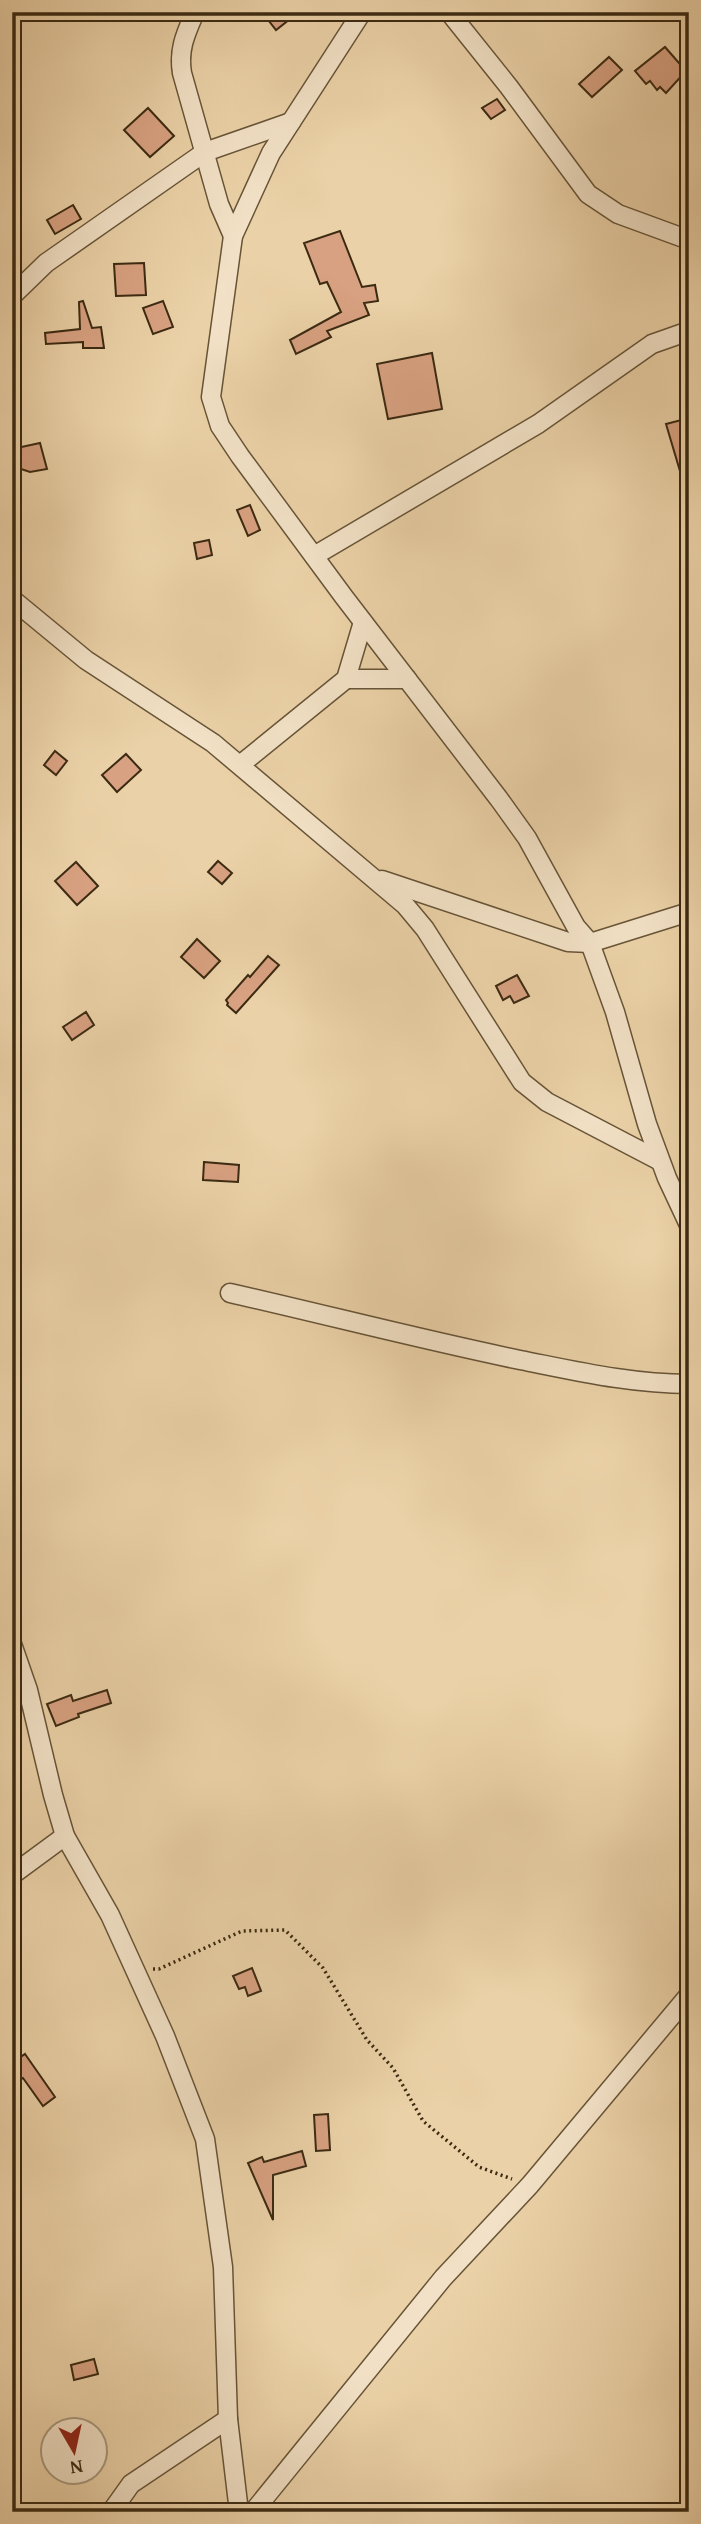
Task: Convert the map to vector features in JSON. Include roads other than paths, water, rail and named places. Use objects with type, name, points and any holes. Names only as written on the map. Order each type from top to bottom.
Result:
[{"type":"street","points":[[195,12],[181,43],[179,57],[219,204],[233,236]]},
{"type":"street","points":[[362,12],[271,153],[233,236],[211,397],[220,426],[363,622],[527,838],[576,927],[590,943],[615,1012],[647,1124],[660,1161],[689,1225]]},
{"type":"street","points":[[449,12],[588,194],[618,214],[689,240]]},
{"type":"street","points":[[12,296],[46,263],[205,152],[290,122]]},
{"type":"street","points":[[314,556],[538,424],[652,344],[689,331]]},
{"type":"street","points":[[12,599],[86,660],[213,743],[405,905],[425,929],[522,1082],[547,1102],[660,1161]]},
{"type":"street","points":[[240,765],[346,679],[363,622]]},
{"type":"street","points":[[346,679],[407,679]]},
{"type":"street","points":[[375,878],[568,942],[590,943],[689,912]]},
{"type":"street","points":[[230,1293],[583,1373],[627,1381],[689,1384]]},
{"type":"street","points":[[12,1644],[28,1690],[65,1836],[110,1915],[165,2036],[205,2139],[223,2267],[228,2419],[239,2512]]},
{"type":"street","points":[[12,1875],[65,1836]]},
{"type":"street","points":[[253,2512],[443,2278],[530,2185],[689,1995]]},
{"type":"street","points":[[111,2512],[131,2484],[228,2419]]}]
